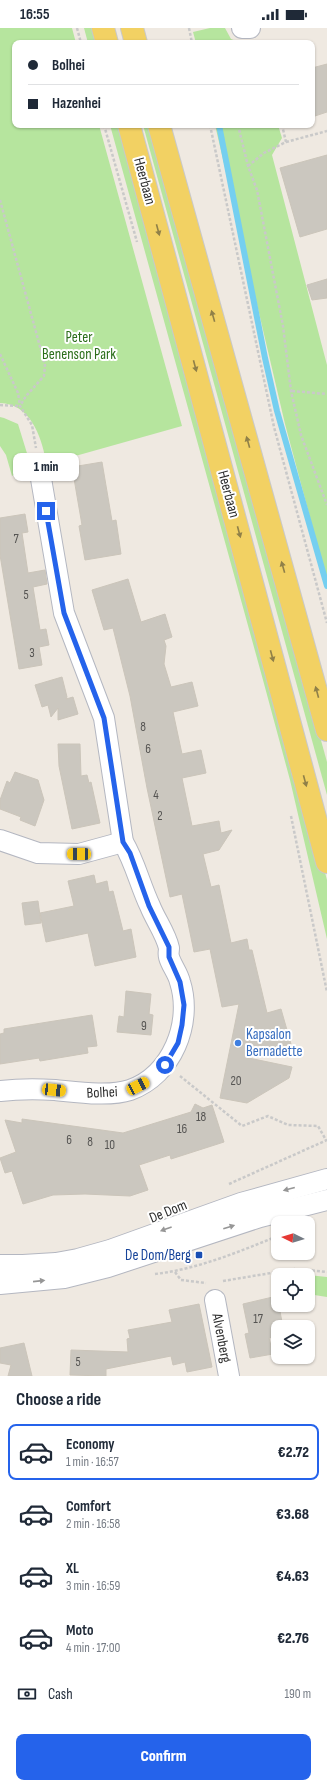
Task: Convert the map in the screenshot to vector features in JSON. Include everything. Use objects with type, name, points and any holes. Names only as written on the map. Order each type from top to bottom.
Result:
[{"type":"main road","points":[[103,28],[106,40]]},
{"type":"main road","points":[[132,28],[135,40]]},
{"type":"main road","name":"Heerbaan","points":[[130,128],[327,862]]},
{"type":"main road","name":"Heerbaan","points":[[160,128],[327,730]]},
{"type":"street","points":[[242,28],[250,28]]},
{"type":"street","name":"Bolhei","points":[[0,1091],[54,1090],[91,1094],[130,1090],[147,1081],[165,1065],[178,1043],[184,1005],[180,982],[169,957],[169,947],[149,906],[130,853],[123,842],[104,718],[64,613],[39,467]]},
{"type":"street","points":[[0,840],[38,853],[66,854],[79,854],[123,842]]},
{"type":"street","name":"De Dom","points":[[0,1264],[23,1265],[56,1263],[110,1250],[241,1202],[327,1179]]},
{"type":"street","points":[[0,1284],[64,1278],[108,1266],[260,1217],[327,1200]]},
{"type":"street","name":"Alvenberg","points":[[215,1288],[230,1376]]},
{"type":"path","points":[[77,28],[80,40]]},
{"type":"path","points":[[189,28],[191,40]]},
{"type":"path","points":[[211,128],[274,427],[327,623]]},
{"type":"path","points":[[239,128],[248,166],[257,190],[283,326],[291,391],[300,435],[327,505]]},
{"type":"path","points":[[283,128],[286,142]]},
{"type":"path","points":[[248,166],[264,153],[286,142],[327,131]]},
{"type":"path","points":[[0,200],[45,365],[44,376],[26,396],[20,406]]},
{"type":"path","points":[[0,354],[18,393],[20,406],[32,425],[39,467]]},
{"type":"path","points":[[291,391],[327,394]]},
{"type":"path","points":[[0,405],[20,406]]},
{"type":"path","points":[[165,1065],[242,1126],[268,1116],[288,1125],[318,1126],[327,1140],[228,1185]]},
{"type":"path","points":[[271,1239],[234,1254],[175,1272],[181,1280],[215,1288],[295,1269],[327,1272]]},
{"type":"green space","name":"Peter Benenson Park","points":[[0,28],[72,28],[75,40],[12,40],[12,128],[100,128],[182,426],[54,462],[46,461],[37,431],[26,415],[19,409],[0,403]]},
{"type":"green space","points":[[84,28],[93,28],[96,40],[87,40]]},
{"type":"green space","points":[[210,28],[225,28],[231,39],[234,40],[195,40],[193,32]]},
{"type":"green space","points":[[111,128],[120,128],[327,880],[327,939],[290,780]]},
{"type":"green space","points":[[144,128],[152,128],[327,762],[327,795]]},
{"type":"green space","points":[[216,128],[279,128],[282,138],[272,155],[327,365],[327,581],[285,424]]},
{"type":"green space","points":[[0,417],[18,424],[30,463],[12,476],[6,455],[0,446]]},
{"type":"green space","points":[[315,1276],[327,1277],[327,1297],[315,1295]]},
{"type":"building","points":[[327,64],[327,112],[315,116],[315,67]]},
{"type":"building","points":[[327,155],[327,229],[300,237],[280,168]]},
{"type":"building","points":[[327,279],[327,298],[312,300],[307,285]]},
{"type":"building","points":[[102,462],[112,521],[116,520],[121,554],[85,560],[79,526],[82,525],[72,467]]},
{"type":"building","points":[[25,514],[28,532],[22,533],[28,573],[45,570],[47,584],[33,587],[40,630],[46,629],[49,645],[39,647],[42,665],[19,669],[0,555],[0,518]]},
{"type":"building","points":[[128,579],[141,622],[165,614],[172,637],[164,640],[166,646],[164,664],[171,687],[192,682],[198,706],[173,712],[182,754],[201,750],[206,773],[182,778],[192,826],[219,821],[221,833],[232,830],[219,850],[203,854],[211,887],[219,885],[231,943],[247,939],[249,950],[252,950],[267,1013],[281,1009],[291,1044],[244,1057],[292,1067],[289,1078],[247,1103],[220,1098],[239,1004],[222,1007],[210,949],[194,952],[182,894],[170,897],[147,788],[130,696],[113,628],[104,630],[92,590]]},
{"type":"building","points":[[62,677],[67,697],[66,699],[73,697],[78,714],[58,720],[58,708],[51,717],[48,705],[42,707],[35,685]]},
{"type":"building","points":[[58,744],[80,744],[81,776],[87,775],[89,783],[91,782],[100,823],[72,829],[59,766]]},
{"type":"building","points":[[15,772],[38,780],[44,800],[35,826],[20,820],[21,817],[0,809],[0,800],[7,781],[10,783]]},
{"type":"building","points":[[94,875],[96,884],[107,881],[109,892],[113,891],[123,931],[131,929],[136,957],[95,966],[88,933],[46,942],[40,913],[74,906],[68,881]]},
{"type":"building","points":[[38,901],[41,923],[25,925],[22,903]]},
{"type":"building","points":[[126,991],[151,994],[149,1014],[153,1015],[151,1035],[117,1032],[119,1016],[124,1017]]},
{"type":"building","points":[[92,1015],[97,1046],[87,1047],[88,1053],[40,1061],[39,1058],[0,1064],[0,1034],[4,1033],[4,1029]]},
{"type":"building","points":[[195,1104],[203,1108],[212,1105],[224,1142],[171,1159],[170,1155],[139,1165],[148,1190],[130,1196],[85,1194],[53,1195],[23,1204],[12,1171],[5,1173],[0,1158],[16,1152],[5,1120],[22,1123],[22,1119],[123,1133],[191,1112]]},
{"type":"building","points":[[271,1297],[271,1312],[280,1312],[282,1320],[271,1320],[271,1338],[269,1338],[271,1354],[250,1358],[245,1334],[249,1333],[243,1304]]},
{"type":"building","points":[[199,1304],[212,1367],[187,1372],[185,1362],[173,1365],[171,1356],[106,1369],[106,1376],[70,1375],[71,1350],[128,1352],[127,1339],[130,1338],[128,1330],[172,1322],[169,1310]]},
{"type":"building","points":[[24,1343],[32,1376],[8,1376],[11,1365],[0,1363],[0,1348]]},
{"type":"waterway","points":[[220,128],[265,358],[277,411],[327,586]]},
{"type":"place","name":"Kapsalon Bernadette","points":[[238,1043]]},
{"type":"place","name":"De Dom/Berg","points":[[199,1255]]},
{"type":"route","points":[[46,511],[64,613],[104,718],[123,842],[130,853],[149,906],[169,947],[169,957],[180,982],[184,1005],[182,1025],[178,1043],[165,1065]]}]
